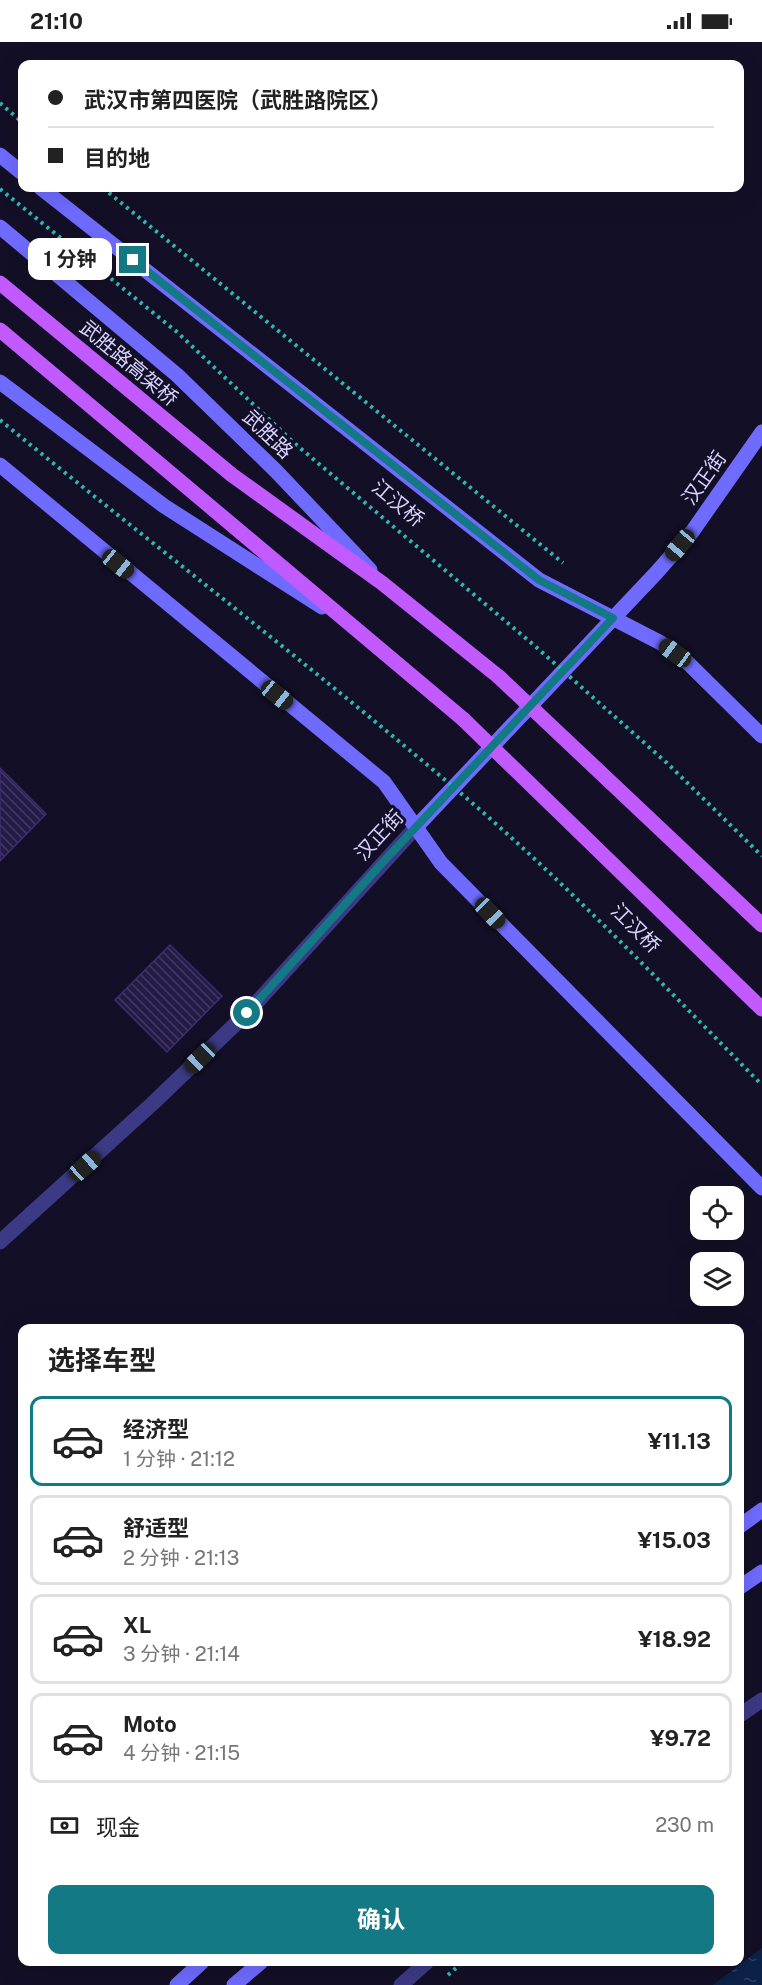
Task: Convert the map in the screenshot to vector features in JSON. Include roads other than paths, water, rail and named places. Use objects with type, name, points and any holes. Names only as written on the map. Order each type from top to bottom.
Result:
[{"type":"main road","points":[[0,155],[18,170]]},
{"type":"main road","points":[[46,192],[539,580],[661,643],[688,663],[762,736]]},
{"type":"main road","name":"武胜路","points":[[0,227],[177,375],[276,471],[382,583],[499,677],[762,925]]},
{"type":"main road","name":"武胜路高架桥","points":[[0,283],[232,475],[382,583]]},
{"type":"main road","points":[[0,330],[210,505],[343,620]]},
{"type":"main road","points":[[0,382],[164,506],[343,620]]},
{"type":"main road","name":"汉正街","points":[[416,827],[692,532],[762,432]]},
{"type":"main road","points":[[0,465],[384,782],[441,863],[762,1188]]},
{"type":"main road","name":"江汉桥","points":[[343,620],[463,719],[762,1009]]},
{"type":"main road","points":[[744,1523],[762,1510]]},
{"type":"main road","points":[[744,1584],[762,1572]]},
{"type":"main road","points":[[177,1985],[198,1966]]},
{"type":"main road","points":[[234,1985],[256,1966]]},
{"type":"street","name":"汉正街","points":[[0,1242],[152,1104],[247,1013],[416,827]]},
{"type":"street","points":[[744,1712],[762,1700]]},
{"type":"street","points":[[401,1985],[423,1966]]},
{"type":"water","points":[[762,1948],[762,1985],[713,1985],[738,1966],[744,1966],[744,1962]]}]
